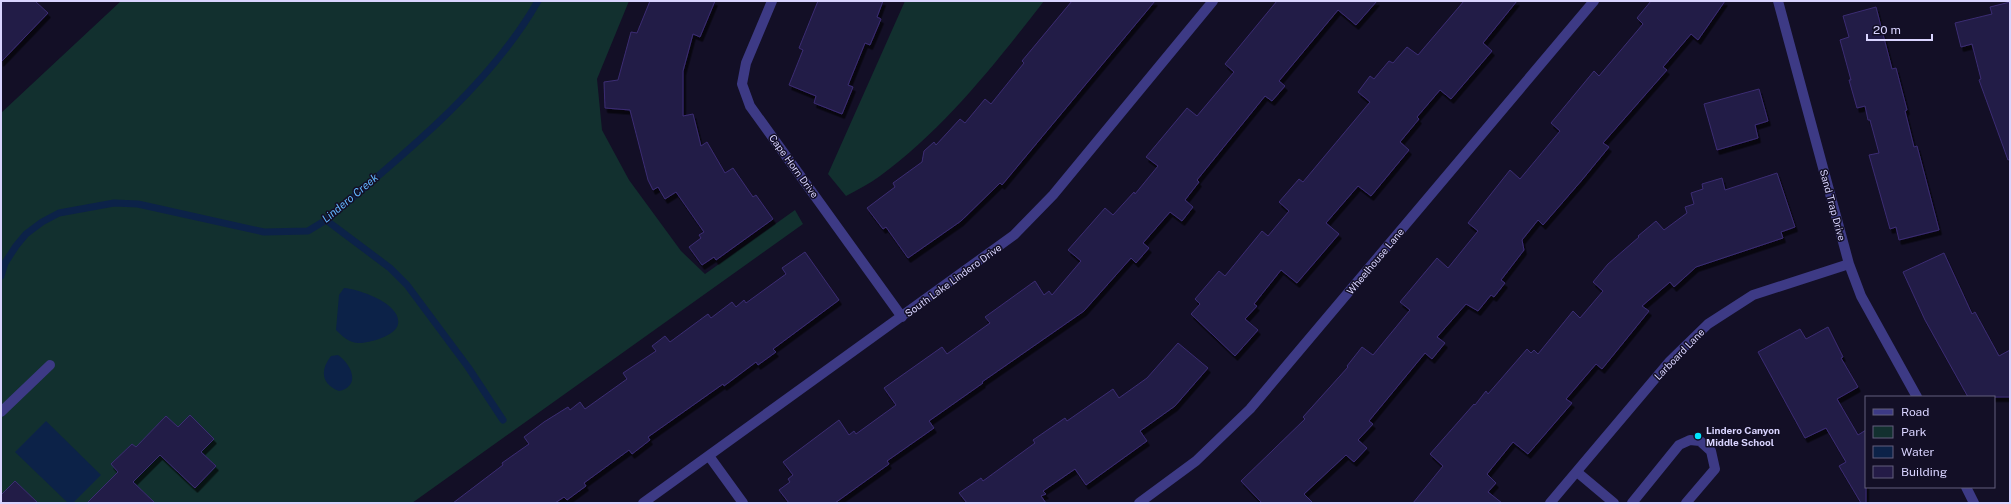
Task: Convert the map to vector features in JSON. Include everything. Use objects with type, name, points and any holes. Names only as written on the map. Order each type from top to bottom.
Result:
[{"type":"street","name":"Cape Horn Drive","points":[[772,1],[746,63],[742,84],[750,106],[902,317]]},
{"type":"street","name":"South Lake Lindero Drive","points":[[643,503],[1014,235],[1053,195],[1213,1]]},
{"type":"street","name":"Wheelhouse Lane","points":[[1139,503],[1196,461],[1250,409],[1594,1]]},
{"type":"street","name":"Sand Trap Drive","points":[[1778,1],[1849,264],[1861,296],[1915,396]]},
{"type":"street","name":"Larboard Lane","points":[[1550,503],[1670,361],[1708,324],[1753,295],[1849,264]]},
{"type":"street","points":[[1,412],[50,365]]},
{"type":"street","points":[[1632,503],[1679,445],[1690,440],[1700,440],[1711,451],[1715,469],[1686,503]]},
{"type":"street","points":[[709,456],[743,503]]},
{"type":"street","points":[[1577,472],[1614,503]]},
{"type":"street","points":[[1966,488],[1974,503]]},
{"type":"green space","points":[[121,1],[629,1],[597,79],[602,130],[629,180],[681,251],[705,274],[795,210],[803,224],[412,503],[1,503],[1,113]]},
{"type":"green space","points":[[905,1],[1044,1],[988,71],[948,116],[904,157],[880,176],[846,196],[828,174]]},
{"type":"water","points":[[344,288],[359,291],[387,304],[397,317],[398,324],[396,328],[382,338],[363,343],[352,342],[343,337],[336,330],[339,295]]},
{"type":"water","points":[[338,355],[347,364],[352,375],[350,385],[339,391],[329,385],[324,376],[327,361],[331,356]]},
{"type":"water","points":[[46,421],[101,475],[73,503],[68,503],[15,452]]},
{"type":"building","points":[[1,1],[35,1],[48,13],[1,62]]},
{"type":"building","points":[[650,1],[715,1],[700,37],[693,34],[683,71],[683,116],[693,114],[701,146],[707,142],[725,173],[733,168],[753,197],[756,195],[773,219],[716,260],[714,257],[702,265],[689,247],[701,238],[699,235],[704,232],[676,192],[665,199],[658,187],[653,190],[648,180],[630,110],[605,108],[604,82],[618,80],[631,32],[637,33]]},
{"type":"building","points":[[818,1],[883,1],[877,17],[881,19],[870,45],[865,43],[848,85],[853,87],[842,114],[814,103],[816,96],[789,85],[803,50],[799,48]]},
{"type":"building","points":[[1072,1],[1155,1],[1002,185],[1000,183],[961,221],[908,258],[886,227],[883,229],[867,208],[895,187],[893,183],[922,162],[924,151],[934,142],[936,145],[960,119],[965,123],[985,99],[991,104],[1024,63],[1022,61]]},
{"type":"building","points":[[1277,1],[1377,1],[1356,25],[1338,10],[1279,81],[1285,86],[1272,101],[1265,96],[1197,180],[1199,182],[1185,200],[1193,207],[1182,221],[1170,212],[1143,243],[1149,248],[1136,263],[1131,258],[1084,311],[929,421],[934,428],[887,461],[889,464],[835,503],[789,503],[779,490],[790,482],[788,479],[793,475],[783,462],[839,420],[849,435],[854,431],[856,434],[896,405],[884,388],[942,347],[947,354],[990,323],[985,317],[1035,281],[1044,295],[1049,291],[1052,295],[1081,261],[1068,250],[1105,208],[1113,215],[1134,192],[1135,194],[1158,166],[1146,157],[1187,108],[1197,116],[1234,72],[1225,64]]},
{"type":"building","points":[[1464,1],[1517,1],[1483,43],[1492,51],[1451,99],[1440,90],[1417,117],[1419,119],[1400,142],[1409,150],[1371,196],[1358,186],[1326,223],[1339,234],[1297,283],[1281,270],[1254,304],[1257,306],[1245,319],[1258,330],[1235,356],[1191,314],[1200,304],[1195,299],[1219,271],[1225,276],[1262,231],[1268,236],[1289,211],[1279,202],[1299,179],[1303,182],[1370,102],[1358,92],[1370,76],[1374,79],[1389,61],[1393,63],[1407,47],[1418,55]]},
{"type":"building","points":[[1651,1],[1725,1],[1698,40],[1691,34],[1663,67],[1667,70],[1603,143],[1609,147],[1582,180],[1543,225],[1538,220],[1522,240],[1524,250],[1501,280],[1505,283],[1494,297],[1491,295],[1478,311],[1466,304],[1437,337],[1445,343],[1432,359],[1425,353],[1369,421],[1373,424],[1358,440],[1367,448],[1354,462],[1346,455],[1304,494],[1313,503],[1262,503],[1241,481],[1305,419],[1303,417],[1348,367],[1347,366],[1362,347],[1373,355],[1410,310],[1400,302],[1437,258],[1448,268],[1478,231],[1468,223],[1510,170],[1520,179],[1560,131],[1551,123],[1594,71],[1599,76],[1643,24],[1637,18]]},
{"type":"building","points":[[2010,2],[2010,159],[2008,160],[1979,80],[1981,79],[1972,44],[1961,47],[1955,23],[1992,14],[1990,7]]},
{"type":"building","points":[[1876,7],[1892,69],[1896,68],[1907,110],[1905,111],[1914,147],[1917,146],[1939,230],[1899,240],[1896,227],[1890,229],[1869,155],[1879,153],[1870,120],[1868,120],[1865,106],[1857,108],[1840,40],[1849,37],[1843,16]]},
{"type":"building","points":[[1759,89],[1768,121],[1755,125],[1758,138],[1717,150],[1704,104]]},
{"type":"building","points":[[1777,173],[1795,227],[1781,232],[1783,238],[1696,267],[1674,287],[1670,282],[1642,306],[1649,311],[1602,369],[1596,364],[1566,399],[1572,403],[1528,454],[1513,442],[1487,474],[1496,483],[1488,492],[1502,503],[1413,503],[1443,466],[1430,454],[1486,391],[1488,394],[1527,349],[1531,353],[1534,350],[1538,354],[1573,311],[1580,318],[1603,291],[1593,282],[1608,264],[1639,237],[1638,236],[1656,221],[1664,230],[1687,213],[1685,207],[1694,204],[1691,193],[1703,189],[1702,184],[1722,178],[1725,190]]},
{"type":"building","points":[[805,252],[839,300],[773,349],[776,352],[758,365],[756,362],[724,386],[723,384],[648,437],[650,440],[632,454],[629,450],[584,483],[586,486],[567,500],[564,497],[555,503],[453,503],[503,465],[502,463],[529,444],[524,437],[544,422],[568,407],[570,410],[580,402],[585,409],[627,379],[623,373],[656,351],[652,346],[665,336],[670,342],[708,314],[711,318],[732,302],[736,307],[744,300],[746,303],[786,274],[782,268]]},
{"type":"building","points":[[1944,253],[1972,314],[1975,312],[1999,356],[2010,350],[2010,397],[1967,396],[1925,320],[1903,272]]},
{"type":"building","points":[[1828,327],[1843,357],[1841,358],[1858,387],[1837,399],[1858,435],[1865,431],[1866,503],[1861,503],[1839,466],[1846,462],[1826,428],[1805,438],[1758,352],[1800,329],[1806,339]]},
{"type":"building","points":[[1178,343],[1208,368],[1175,406],[1140,431],[1147,441],[1086,485],[1075,469],[1043,491],[1046,494],[1041,496],[1046,503],[967,503],[959,493],[981,478],[983,481],[1035,443],[1033,440],[1065,418],[1067,421],[1113,389],[1119,398],[1147,378]]},
{"type":"building","points":[[190,415],[214,439],[201,452],[216,466],[195,488],[160,455],[133,482],[155,503],[87,503],[118,472],[111,464],[132,444],[136,447],[166,416],[178,427]]},
{"type":"building","points":[[15,481],[38,503],[1,503],[1,495]]},
{"type":"waterway","name":"Lindero Creek","points":[[1,276],[5,263],[16,246],[26,234],[42,222],[59,213],[114,203],[138,204],[264,232],[308,231],[326,220],[413,146],[442,119],[495,63],[518,33],[538,1]]},
{"type":"waterway","points":[[326,220],[390,268],[407,285],[468,367],[503,420]]},
{"type":"place","name":"Lindero Canyon Middle School","points":[[1698,436]]}]
